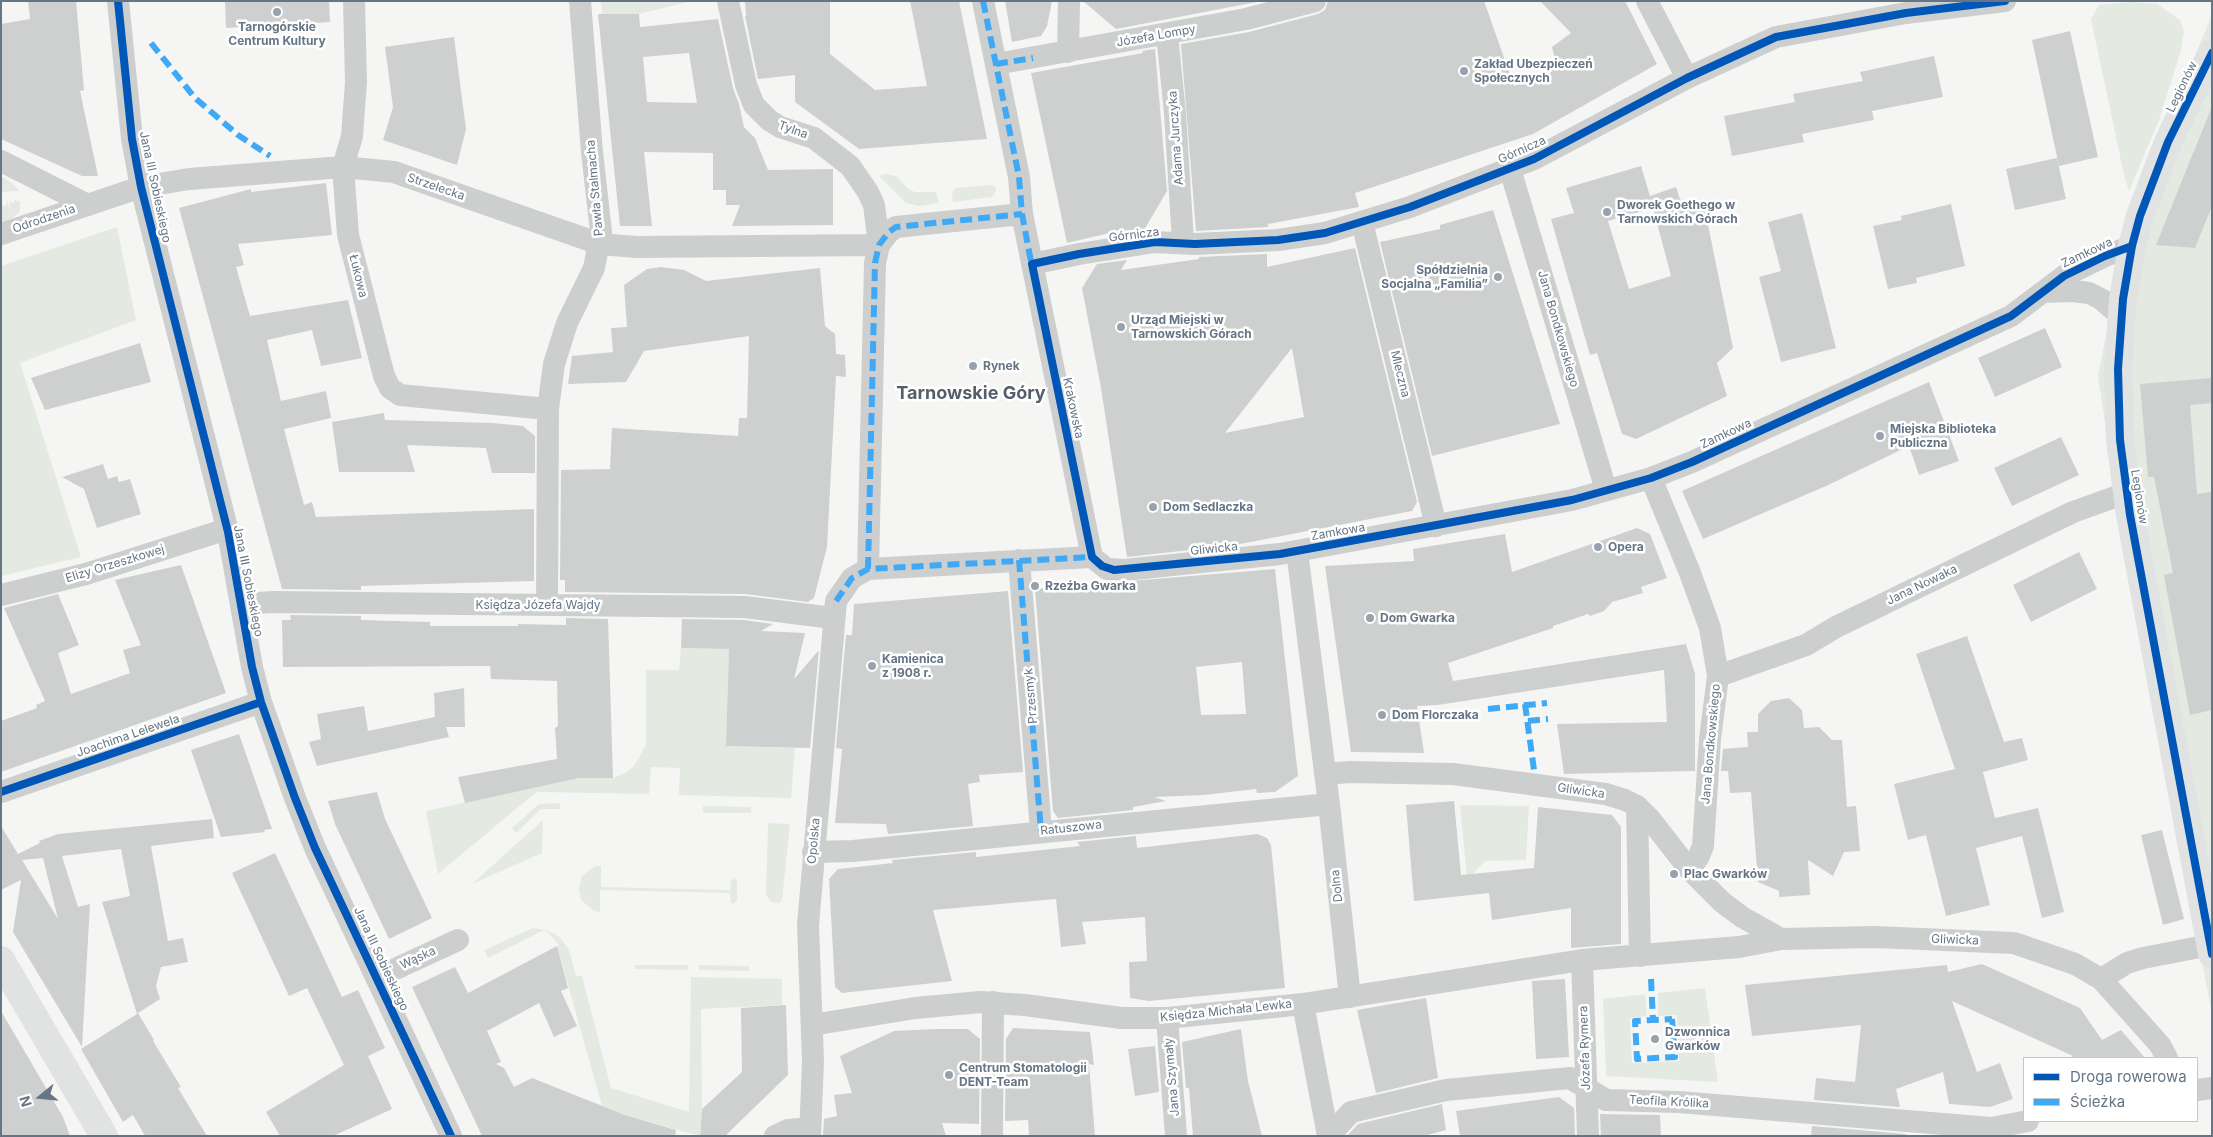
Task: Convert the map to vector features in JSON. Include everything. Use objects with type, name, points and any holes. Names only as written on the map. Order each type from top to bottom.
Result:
[{"type":"street","name":"Jana III Sobieskiego","points":[[118,1],[132,139],[141,187],[227,529],[252,667],[262,702],[292,790],[316,848],[451,1136]]},
{"type":"street","name":"Łukowa","points":[[354,1],[356,82],[352,136],[343,167],[348,235],[384,376],[390,388],[400,395],[548,409]]},
{"type":"street","name":"Pawła Stalmacha","points":[[547,605],[548,409],[554,364],[567,324],[594,268],[601,232],[592,152],[580,1]]},
{"type":"street","name":"Tylna","points":[[728,1],[746,85],[754,105],[769,120],[786,129],[814,138],[850,166],[860,178],[874,205],[878,245]]},
{"type":"street","name":"Krakowska","points":[[983,1],[1019,177],[1022,214],[1092,557]]},
{"type":"street","points":[[1068,52],[1069,1]]},
{"type":"street","name":"Józefa Lompy","points":[[996,64],[1246,20],[1315,1]]},
{"type":"street","points":[[1647,1],[1687,78]]},
{"type":"street","name":"Górnicza","points":[[1032,264],[1079,254],[1155,242],[1285,239],[1325,233],[1410,207],[1534,159],[1687,78],[1776,37],[1906,13],[2005,1]]},
{"type":"street","name":"Adama Jurczyka","points":[[1167,34],[1175,113],[1183,242]]},
{"type":"street","name":"Legionów","points":[[2211,949],[2126,493],[2118,417],[2118,369],[2121,316],[2132,246],[2156,170],[2181,114],[2212,53]]},
{"type":"street","points":[[1,161],[88,205]]},
{"type":"street","name":"Strzelecka","points":[[88,205],[141,187],[189,179],[343,167],[394,172],[600,244],[636,247],[878,245]]},
{"type":"street","name":"Jana Bondkowskiego","points":[[1510,169],[1606,490]]},
{"type":"street","name":"Odrodzenia","points":[[1,234],[88,205]]},
{"type":"street","points":[[1022,214],[896,228],[889,232],[878,245],[875,263],[868,569],[1092,557]]},
{"type":"street","name":"Mleczna","points":[[1362,222],[1436,526]]},
{"type":"street","name":"Zamkowa","points":[[1297,551],[1572,500],[1651,478],[1692,462],[2011,316],[2064,276],[2105,256],[2132,246]]},
{"type":"street","points":[[2043,292],[2073,291],[2089,294],[2101,299],[2121,316]]},
{"type":"street","name":"Jana Bondkowskiego","points":[[1651,478],[1690,572],[1710,628],[1718,676],[1709,755],[1702,846],[1698,858],[1689,868]]},
{"type":"street","name":"Jana Nowaka","points":[[1718,676],[1806,645],[1836,627],[2073,512],[2126,493]]},
{"type":"street","name":"Elizy Orzeszkowej","points":[[1,595],[86,574],[227,529]]},
{"type":"street","points":[[1297,551],[1325,774]]},
{"type":"street","name":"Gliwicka","points":[[1092,557],[1107,569],[1114,570],[1274,555],[1297,551]]},
{"type":"street","name":"Przesmyk","points":[[1019,560],[1041,831]]},
{"type":"street","name":"Opolska","points":[[775,1136],[788,1130],[810,1132],[813,1062],[808,925],[835,609],[852,578],[868,569]]},
{"type":"street","name":"Księdza Józefa Wajdy","points":[[241,604],[273,602],[745,606],[835,609]]},
{"type":"street","name":"Joachima Lelewela","points":[[1,792],[262,702]]},
{"type":"street","name":"Gliwicka","points":[[1325,774],[1350,772],[1453,774],[1606,794],[1637,806]]},
{"type":"street","name":"Dolna","points":[[1325,774],[1350,997]]},
{"type":"street","name":"Ratuszowa","points":[[813,852],[853,851],[1329,804]]},
{"type":"street","points":[[1637,806],[1650,819],[1689,868],[1728,907],[1781,939]]},
{"type":"street","points":[[1637,806],[1640,956]]},
{"type":"street","name":"Gliwicka","points":[[1640,956],[1739,947],[1781,939],[1875,937],[2014,942],[2074,964],[2101,979],[2160,1045],[2166,1057]]},
{"type":"street","name":"Wąska","points":[[378,977],[458,940]]},
{"type":"street","points":[[2101,979],[2127,963],[2144,958],[2211,949]]},
{"type":"street","name":"Księdza Michała Lewka","points":[[812,1025],[915,1008],[968,1002],[993,1002],[1122,1018],[1167,1018],[1303,1004],[1582,960],[1640,956]]},
{"type":"street","points":[[1,960],[104,1136]]},
{"type":"street","name":"Józefa Rymera","points":[[1582,960],[1588,1136]]},
{"type":"street","points":[[992,1136],[993,1002]]},
{"type":"street","points":[[1303,1004],[1319,1097],[1329,1136]]},
{"type":"street","name":"Jana Szymały","points":[[1167,1018],[1176,1136]]},
{"type":"street","name":"Teofila Królika","points":[[1329,1136],[1351,1112],[1446,1090],[1570,1078],[1606,1100],[1679,1102],[1989,1132],[2024,1122]]},
{"type":"street","points":[[2198,1090],[2212,1088]]},
{"type":"shaded area","points":[[601,1],[692,1],[639,14],[602,14]]},
{"type":"shaded area","points":[[2131,2],[2157,4],[2180,20],[2184,31],[2181,50],[2159,120],[2129,191],[2091,19],[2099,5]]},
{"type":"shaded area","points":[[2212,15],[2212,1014],[2123,545],[2098,376],[2131,207]]},
{"type":"shaded area","points":[[885,174],[896,176],[908,189],[915,192],[935,192],[938,197],[938,203],[919,206],[906,203],[879,176]]},
{"type":"shaded area","points":[[1,176],[13,184],[20,191],[1,192]]},
{"type":"shaded area","points":[[992,185],[996,187],[996,191],[992,197],[953,202],[952,193],[955,188]]},
{"type":"shaded area","points":[[14,200],[20,201],[20,211],[11,219],[1,222],[2,205],[5,207],[8,201],[10,208],[10,201],[14,204]]},
{"type":"shaded area","points":[[117,227],[136,320],[20,363],[81,557],[1,576],[1,266]]},
{"type":"shaded area","points":[[681,648],[729,649],[726,746],[795,748],[791,798],[679,795],[680,768],[651,767],[649,794],[539,792],[534,794],[438,874],[426,811],[579,778],[613,778],[627,772],[634,766],[646,745],[646,670],[679,670]]},
{"type":"shaded area","points":[[560,803],[560,809],[541,809],[516,833],[512,828],[539,804]]},
{"type":"shaded area","points":[[1460,805],[1529,806],[1526,860],[1485,861],[1475,871],[1473,879],[1467,878]]},
{"type":"shaded area","points":[[703,806],[751,807],[751,813],[703,813]]},
{"type":"shaded area","points":[[543,820],[542,853],[472,884]]},
{"type":"shaded area","points":[[768,823],[790,824],[782,901],[779,903],[771,902],[766,894]]},
{"type":"shaded area","points":[[595,866],[601,866],[601,887],[730,890],[731,881],[734,878],[737,881],[737,901],[733,904],[731,903],[730,893],[600,890],[600,912],[594,911],[581,900],[579,889],[582,876]]},
{"type":"shaded area","points":[[533,928],[547,930],[560,937],[569,950],[576,976],[582,976],[611,1088],[689,1112],[691,977],[782,979],[782,1005],[701,1009],[702,1109],[700,1136],[625,1115],[602,1106],[557,946],[559,945],[544,930],[488,958],[484,950]]},
{"type":"shaded area","points":[[635,965],[688,965],[687,970],[635,969]]},
{"type":"shaded area","points":[[699,965],[749,966],[749,971],[699,970]]},
{"type":"shaded area","points":[[1705,988],[1718,1082],[1606,1076],[1603,999],[1645,994],[1647,1016],[1630,1018],[1632,1063],[1679,1061],[1677,1015],[1658,1016],[1658,993]]},
{"type":"building","points":[[28,1],[76,1],[84,90],[80,91],[98,176],[82,176],[1,139],[1,24],[30,19]]},
{"type":"building","name":"Tarnogórskie Centrum Kultury","points":[[225,1],[329,1],[330,22],[226,28]]},
{"type":"building","points":[[745,1],[830,1],[830,54],[875,90],[927,86],[910,1],[959,1],[987,139],[859,149],[795,102],[795,75],[758,79],[745,16]]},
{"type":"building","points":[[1005,1],[1052,1],[1047,26],[1041,36],[1012,42]]},
{"type":"building","points":[[1083,1],[1262,1],[1116,29]]},
{"type":"building","points":[[1328,1],[1484,1],[1514,86],[1541,74],[1555,59],[1552,47],[1571,33],[1540,1],[1625,1],[1657,64],[1533,134],[1355,193],[1359,207],[1268,224],[1268,227],[1196,231],[1181,44],[1249,32],[1318,14],[1325,10]]},
{"type":"building","points":[[598,14],[639,14],[640,27],[718,19],[733,88],[744,127],[755,138],[768,170],[833,169],[833,225],[732,226],[740,205],[726,205],[726,190],[713,190],[713,153],[644,152],[652,226],[620,226]],"holes":[[[689,53],[697,103],[647,102],[643,57]]]},
{"type":"building","points":[[2070,31],[2098,157],[2059,166],[2032,40]]},
{"type":"building","points":[[454,37],[466,129],[457,165],[383,140],[393,107],[385,47]]},
{"type":"building","points":[[1155,49],[1167,191],[1144,230],[1116,235],[1118,231],[1067,243],[1031,73],[1143,53],[1142,51]]},
{"type":"building","points":[[1934,56],[1943,97],[1872,111],[1874,120],[1802,134],[1804,142],[1732,156],[1724,116],[1795,102],[1793,94],[1863,81],[1860,72]]},
{"type":"building","points":[[2211,109],[2212,206],[2195,248],[2156,245]]},
{"type":"building","points":[[2057,158],[2066,199],[2015,210],[2006,169]]},
{"type":"building","points":[[1641,166],[1650,196],[1676,187],[1682,205],[1703,200],[1733,348],[1717,363],[1727,396],[1636,439],[1622,434],[1597,353],[1590,355],[1551,219],[1574,213],[1566,188]],"holes":[[[1653,208],[1671,276],[1629,289],[1608,221]]]},
{"type":"building","points":[[326,183],[332,235],[238,244],[244,265],[236,267],[250,316],[348,300],[362,358],[321,366],[312,330],[267,340],[281,401],[326,391],[331,418],[284,429],[304,505],[312,502],[316,517],[534,509],[534,581],[361,586],[361,590],[282,589],[179,208],[251,189],[251,192]]},
{"type":"building","points":[[1951,204],[1965,266],[1916,278],[1917,283],[1888,289],[1873,226],[1902,220],[1901,216]]},
{"type":"building","points":[[1493,210],[1560,424],[1432,456],[1380,242],[1440,229],[1440,225]]},
{"type":"building","points":[[1802,213],[1836,348],[1781,362],[1759,277],[1781,271],[1768,222]]},
{"type":"building","points":[[1355,248],[1417,502],[1412,511],[1235,545],[1127,557],[1101,388],[1082,288],[1097,264],[1127,260],[1121,270],[1199,259],[1199,257],[1267,254],[1267,267]],"holes":[[[1292,348],[1304,417],[1225,433]]]},
{"type":"building","points":[[661,267],[684,270],[706,281],[820,268],[825,326],[835,334],[836,354],[845,355],[846,377],[836,376],[827,547],[814,598],[808,602],[745,594],[565,592],[565,580],[560,580],[561,470],[610,469],[612,428],[738,436],[739,418],[747,418],[749,336],[644,351],[626,382],[568,384],[572,356],[613,352],[611,328],[627,327],[624,285],[647,269]]},
{"type":"building","points":[[2045,328],[2062,367],[1995,397],[1978,358]]},
{"type":"building","points":[[140,343],[151,382],[45,410],[31,378]]},
{"type":"building","points":[[2212,378],[2212,403],[2190,405],[2197,494],[2212,492],[2212,710],[2190,715],[2164,575],[2173,573],[2154,477],[2148,477],[2140,384]]},
{"type":"building","points":[[1929,382],[1959,461],[1919,475],[1909,446],[1826,486],[1703,539],[1682,491]]},
{"type":"building","points":[[384,413],[385,420],[493,423],[523,426],[535,436],[535,473],[492,473],[486,448],[407,445],[415,472],[339,472],[332,422]]},
{"type":"building","points":[[2061,437],[2079,475],[2012,506],[1994,468]]},
{"type":"building","points":[[103,464],[108,479],[117,476],[119,482],[130,479],[141,514],[97,528],[84,489],[62,477]]},
{"type":"building","points":[[1637,528],[1650,534],[1667,578],[1641,587],[1643,593],[1612,602],[1604,611],[1590,616],[1588,614],[1553,626],[1553,628],[1448,663],[1453,681],[1686,644],[1695,674],[1695,771],[1564,774],[1557,724],[1667,722],[1664,670],[1438,705],[1417,706],[1424,753],[1351,752],[1325,566],[1414,561],[1413,549],[1505,534],[1512,572]]},
{"type":"building","points":[[2079,552],[2097,589],[2031,622],[2013,585]]},
{"type":"building","points":[[181,565],[226,693],[1,772],[1,721],[37,708],[36,705],[45,701],[4,608],[58,594],[79,645],[58,653],[71,694],[130,673],[123,650],[141,645],[115,580]]},
{"type":"building","points":[[1275,569],[1298,776],[1275,792],[1257,793],[1256,789],[1204,795],[1154,797],[1166,801],[1133,807],[1133,810],[1058,818],[1053,811],[1035,589]],"holes":[[[1242,662],[1246,714],[1201,715],[1196,667]]]},
{"type":"building","points":[[1008,591],[1023,772],[979,775],[980,782],[968,784],[973,826],[888,834],[886,824],[835,823],[842,749],[836,748],[846,635],[852,635],[854,604]]},
{"type":"building","points":[[290,615],[361,616],[361,620],[430,622],[430,626],[566,625],[566,618],[608,619],[613,778],[579,778],[465,803],[458,777],[557,759],[555,728],[558,726],[557,681],[491,679],[490,666],[283,667],[282,620],[291,620]]},
{"type":"building","points":[[682,619],[744,620],[773,624],[761,631],[805,633],[794,679],[819,650],[810,748],[726,746],[729,649],[681,648]]},
{"type":"building","points":[[1967,636],[2004,742],[2022,738],[2028,760],[1983,772],[1995,818],[2038,808],[2064,912],[2042,918],[2022,836],[1976,848],[1990,905],[1946,916],[1926,835],[1908,840],[1894,784],[1955,769],[1916,654]]},
{"type":"building","points":[[464,688],[465,727],[446,727],[449,737],[317,766],[309,742],[321,739],[317,714],[364,706],[368,731],[435,717],[434,693]]},
{"type":"building","points":[[1789,698],[1802,710],[1804,728],[1819,727],[1832,740],[1842,740],[1847,807],[1856,806],[1860,851],[1844,852],[1833,876],[1808,860],[1810,895],[1779,897],[1779,891],[1758,882],[1751,792],[1730,793],[1728,771],[1721,771],[1723,749],[1748,747],[1747,732],[1758,732],[1758,714],[1771,701]]},
{"type":"building","points":[[239,734],[272,829],[264,830],[265,832],[221,837],[191,750]]},
{"type":"building","points":[[377,792],[385,819],[432,918],[389,939],[335,824],[328,801]]},
{"type":"building","points":[[1454,801],[1461,875],[1534,868],[1538,807],[1612,815],[1621,827],[1621,944],[1571,948],[1571,908],[1492,920],[1489,893],[1414,901],[1406,805]]},
{"type":"building","points":[[212,819],[214,838],[151,846],[168,941],[183,938],[188,962],[161,967],[156,986],[160,999],[138,1013],[181,1087],[178,1088],[207,1136],[145,1136],[133,1115],[123,1122],[81,1049],[137,1014],[102,902],[130,896],[121,849],[62,856],[78,907],[90,904],[82,1047],[13,932],[21,880],[1,890],[1,826],[18,854],[40,843],[39,841],[58,834]],"holes":[[[43,858],[58,919],[22,860]]]},
{"type":"building","points":[[2162,830],[2184,919],[2163,925],[2141,835]]},
{"type":"building","points":[[1257,834],[1267,838],[1271,845],[1285,988],[1149,1001],[1130,998],[1129,962],[1147,961],[1145,917],[1082,922],[1086,944],[1061,947],[1056,899],[933,910],[952,981],[842,993],[835,987],[829,879],[838,869],[893,863],[892,860],[976,852],[976,857],[1080,846],[1077,842],[1136,836],[1137,848]]},
{"type":"building","points":[[275,853],[342,997],[358,990],[385,1048],[368,1056],[392,1109],[333,1136],[280,1136],[266,1112],[344,1065],[307,988],[289,996],[232,873]]},
{"type":"building","points":[[557,946],[568,988],[561,991],[577,1026],[554,1037],[539,1003],[487,1031],[501,1062],[496,1064],[504,1068],[514,1087],[532,1078],[625,1115],[676,1130],[675,1136],[482,1136],[412,987],[455,967],[468,993]]},
{"type":"building","points":[[1982,964],[2080,1008],[2102,1040],[2121,1030],[2144,1057],[2070,1057],[2073,1056],[1952,1001],[1977,1072],[2000,1063],[2013,1099],[1990,1107],[1949,1104],[1943,1072],[1896,1089],[1900,1107],[1814,1100],[1816,1078],[1855,1082],[1861,1025],[1752,1036],[1745,985],[1947,965],[1948,972]]},
{"type":"building","points":[[1565,979],[1569,1057],[1536,1059],[1532,981]]},
{"type":"building","points":[[1426,998],[1438,1078],[1376,1093],[1357,1010]]},
{"type":"building","points":[[786,1005],[788,1075],[725,1136],[700,1136],[702,1109],[742,1072],[741,1008]]},
{"type":"building","points":[[1,1011],[63,1117],[70,1136],[1,1136]]},
{"type":"building","points":[[1013,1028],[1090,1032],[1094,1065],[1089,1064],[1095,1136],[1029,1136],[1028,1120],[1005,1121],[1006,1039]]},
{"type":"building","points":[[968,1029],[980,1039],[979,1124],[942,1123],[946,1136],[823,1136],[824,1119],[837,1116],[834,1095],[852,1093],[840,1056],[894,1031]]},
{"type":"building","points":[[1241,1029],[1248,1081],[1262,1136],[1193,1136],[1189,1088],[1186,1088],[1182,1042]]},
{"type":"building","points":[[1155,1046],[1159,1092],[1135,1096],[1128,1049]]},
{"type":"building","points":[[1559,1097],[1574,1108],[1575,1136],[1460,1136],[1456,1111]]},
{"type":"building","points":[[1442,1104],[1446,1130],[1424,1136],[1347,1136],[1358,1124]]},
{"type":"building","points":[[1600,1114],[1660,1115],[1661,1136],[1601,1136]]},
{"type":"building","points":[[1812,1126],[1906,1134],[1906,1136],[1811,1136]]},
{"type":"marked path","points":[[983,1],[1019,177],[1022,214],[1032,267]]},
{"type":"marked path","points":[[151,43],[195,98],[238,135],[270,156]]},
{"type":"marked path","points":[[996,64],[1033,58]]},
{"type":"marked path","points":[[868,569],[875,263],[879,245],[889,232],[896,227],[1022,214]]},
{"type":"marked path","points":[[836,601],[852,578],[868,569],[1092,557]]},
{"type":"marked path","points":[[1019,560],[1041,831]]},
{"type":"marked path","points":[[1488,709],[1547,703]]},
{"type":"marked path","points":[[1525,704],[1534,770]]},
{"type":"marked path","points":[[1528,721],[1548,719]]},
{"type":"marked path","points":[[1651,979],[1653,1020]]},
{"type":"marked path","points":[[1672,1019],[1675,1057],[1637,1059],[1635,1021],[1672,1019]]},
{"type":"cycle path","points":[[118,1],[132,139],[141,187],[228,532],[252,667],[261,702],[315,848],[451,1136]]},
{"type":"cycle path","points":[[2005,1],[1906,13],[1776,37],[1687,78],[1534,159],[1410,207],[1325,233],[1278,240],[1195,244],[1155,242],[1079,254],[1032,264],[1092,557],[1102,566],[1114,570],[1280,554],[1572,500],[1651,478],[1692,462],[2011,316],[2064,276],[2105,256],[2132,246]]},
{"type":"cycle path","points":[[2212,53],[2168,142],[2140,216],[2132,246],[2123,299],[2118,369],[2120,440],[2130,515],[2212,954]]},
{"type":"cycle path","points":[[1,792],[261,702]]},
{"type":"place","name":"Tarnogórskie Centrum Kultury","points":[[277,12]]},
{"type":"place","name":"Zakład Ubezpieczeń Społecznych","points":[[1464,71]]},
{"type":"place","name":"Dworek Goethego w Tarnowskich Górach","points":[[1607,212]]},
{"type":"place","name":"Spółdzielnia Socjalna „Familia”","points":[[1498,277]]},
{"type":"place","name":"Urząd Miejski w Tarnowskich Górach","points":[[1121,327]]},
{"type":"place","name":"Rynek","points":[[973,366]]},
{"type":"place","name":"Miejska Biblioteka Publiczna","points":[[1880,436]]},
{"type":"place","name":"Dom Sedlaczka","points":[[1153,507]]},
{"type":"place","name":"Opera","points":[[1598,547]]},
{"type":"place","name":"Rzeźba Gwarka","points":[[1035,586]]},
{"type":"place","name":"Dom Gwarka","points":[[1370,618]]},
{"type":"place","name":"Kamienica z 1908 r.","points":[[872,666]]},
{"type":"place","name":"Dom Florczaka","points":[[1382,715]]},
{"type":"place","name":"Plac Gwarków","points":[[1674,874]]},
{"type":"place","name":"Dzwonnica Gwarków","points":[[1655,1039]]},
{"type":"place","name":"Centrum Stomatologii DENT-Team","points":[[949,1075]]},
{"type":"district","name":"Tarnowskie Góry","points":[[971,394]]}]
